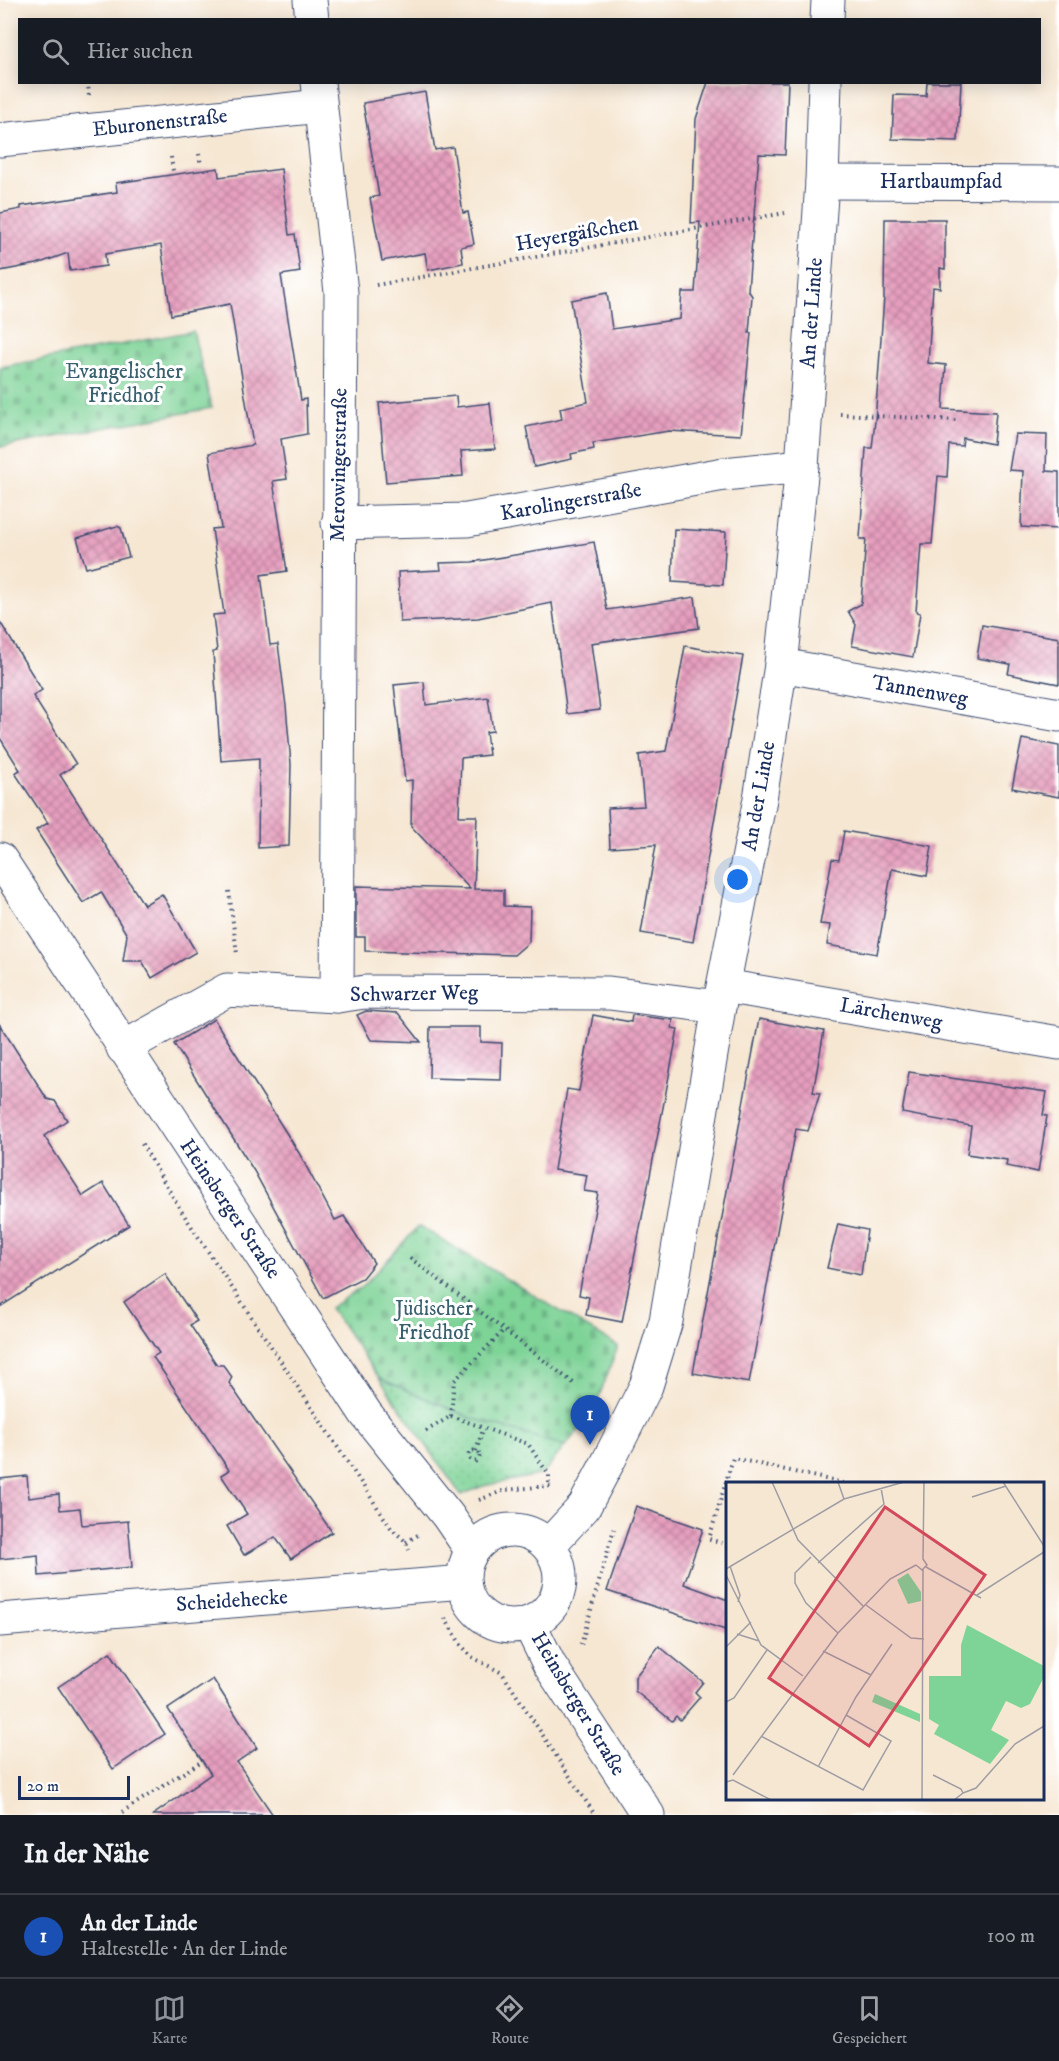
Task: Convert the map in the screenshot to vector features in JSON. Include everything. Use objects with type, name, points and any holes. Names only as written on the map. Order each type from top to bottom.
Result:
[{"type":"street","points":[[310,0],[312,18]]},
{"type":"street","points":[[827,18],[828,0]]},
{"type":"street","name":"An der Linde","points":[[549,1545],[584,1508],[646,1386],[666,1321],[721,996],[760,799],[781,665],[802,466],[822,182],[825,84]]},
{"type":"street","name":"Eburonenstraße","points":[[0,140],[319,94]]},
{"type":"street","name":"Merowingerstraße","points":[[319,94],[341,292],[336,848],[337,989]]},
{"type":"street","name":"Hartbaumpfad","points":[[822,182],[1059,183]]},
{"type":"street","name":"Karolingerstraße","points":[[338,523],[467,520],[724,474],[802,466]]},
{"type":"street","name":"Tannenweg","points":[[781,665],[1059,715]]},
{"type":"street","name":"Heinsberger Straße","points":[[0,859],[366,1414],[448,1516],[472,1551]]},
{"type":"street","points":[[337,989],[491,976]]},
{"type":"street","name":"Schwarzer Weg","points":[[123,1048],[227,990],[337,989],[365,992],[721,996]]},
{"type":"street","name":"Lärchenweg","points":[[721,996],[1059,1043]]},
{"type":"street","points":[[464,1582],[464,1571],[472,1551],[495,1533],[509,1529],[524,1530],[549,1545]]},
{"type":"street","name":"Heinsberger Straße","points":[[464,1582],[468,1597],[476,1609],[487,1618],[500,1624],[515,1626],[529,1623],[543,1615],[553,1603],[559,1589],[559,1566],[549,1545]]},
{"type":"street","name":"Scheidehecke","points":[[0,1620],[464,1582]]},
{"type":"street","name":"Heinsberger Straße","points":[[529,1623],[549,1664],[648,1815]]},
{"type":"path","name":"Heyergäßchen","points":[[341,292],[782,213],[819,214]]},
{"type":"path","points":[[806,412],[956,420]]},
{"type":"path","points":[[229,891],[242,991]]},
{"type":"path","points":[[410,1258],[576,1385]]},
{"type":"path","points":[[503,1331],[454,1381],[451,1416],[483,1430],[528,1444],[549,1475],[549,1486]]},
{"type":"path","points":[[476,1451],[483,1430]]},
{"type":"path","points":[[726,1544],[709,1539],[733,1458],[838,1482]]},
{"type":"path","points":[[406,1542],[425,1585],[461,1645],[472,1657],[502,1673],[595,1815]]},
{"type":"path","points":[[122,1812],[199,1763]]},
{"type":"green space","name":"Evangelischer Friedhof","points":[[193,331],[212,408],[0,447],[0,367]]},
{"type":"green space","name":"Jüdischer Friedhof","points":[[419,1226],[618,1346],[592,1415],[565,1446],[471,1418],[379,1378],[330,1308],[363,1286]]},
{"type":"green space","points":[[379,1378],[471,1418],[565,1446],[543,1474],[483,1486],[461,1495]]},
{"type":"building","points":[[707,84],[788,84],[785,155],[759,154],[748,290],[752,296],[749,333],[751,333],[741,435],[669,431],[593,443],[594,449],[571,454],[572,459],[534,467],[526,427],[562,419],[560,408],[588,402],[571,300],[607,293],[612,329],[680,319],[682,292],[695,292],[700,222],[691,223],[696,119]]},
{"type":"building","points":[[927,84],[961,84],[958,141],[892,139],[894,95],[926,96]]},
{"type":"building","points":[[425,92],[435,150],[453,147],[463,213],[468,212],[474,244],[461,247],[463,263],[428,270],[425,253],[382,261],[370,198],[379,196],[363,103]]},
{"type":"building","points":[[218,168],[219,177],[281,169],[289,235],[295,234],[300,272],[281,275],[301,400],[306,399],[307,434],[281,439],[287,479],[273,481],[287,571],[261,575],[270,645],[278,644],[286,706],[291,764],[289,846],[258,848],[259,758],[221,761],[213,652],[217,651],[213,615],[224,614],[212,529],[221,528],[209,453],[253,445],[230,304],[171,315],[161,245],[105,254],[106,266],[70,271],[68,253],[37,264],[0,271],[0,213],[21,209],[21,206],[117,192],[116,183]]},
{"type":"building","points":[[885,219],[945,219],[945,269],[940,268],[940,288],[933,287],[928,363],[946,365],[943,409],[996,412],[993,444],[963,438],[962,446],[949,445],[947,477],[938,476],[932,544],[921,544],[916,612],[920,613],[913,657],[852,646],[856,625],[848,611],[861,604],[866,539],[860,539],[866,448],[872,448],[875,421],[884,297]]},
{"type":"building","points":[[456,396],[457,407],[490,403],[495,449],[461,451],[463,476],[386,482],[379,403]]},
{"type":"building","points":[[1015,434],[1047,435],[1046,471],[1059,472],[1059,529],[1021,527],[1023,471],[1009,470]]},
{"type":"building","points":[[117,526],[121,528],[129,557],[86,568],[77,538]]},
{"type":"building","points":[[674,529],[726,532],[723,585],[672,582]]},
{"type":"building","points":[[594,542],[607,610],[695,597],[699,628],[591,643],[600,710],[567,714],[552,603],[478,618],[400,622],[398,572],[441,570],[440,563],[472,562]]},
{"type":"building","points":[[0,622],[42,690],[33,696],[76,764],[60,775],[144,905],[162,894],[196,952],[152,978],[142,961],[123,961],[127,935],[101,892],[83,903],[36,830],[48,823],[15,773],[20,770],[0,738]]},
{"type":"building","points":[[982,625],[1059,638],[1059,684],[1008,674],[1010,664],[977,658]]},
{"type":"building","points":[[685,646],[743,656],[693,942],[641,933],[656,845],[610,848],[608,808],[644,806],[639,755],[666,751]]},
{"type":"building","points":[[424,682],[426,705],[488,697],[493,731],[486,732],[489,755],[461,758],[459,816],[477,816],[474,889],[504,890],[504,906],[530,907],[529,942],[514,955],[365,951],[365,937],[356,937],[356,886],[470,889],[411,826],[412,780],[405,781],[394,685]]},
{"type":"building","points":[[1022,739],[1059,746],[1059,797],[1012,788]]},
{"type":"building","points":[[844,831],[932,846],[927,876],[892,869],[877,954],[827,945],[830,925],[820,924],[832,859],[839,860]]},
{"type":"building","points":[[366,1011],[398,1013],[421,1042],[371,1040],[357,1015]]},
{"type":"building","points":[[593,1015],[631,1022],[632,1015],[673,1020],[672,1028],[678,1029],[622,1322],[586,1315],[589,1297],[579,1295],[598,1193],[584,1191],[587,1175],[554,1170],[567,1089],[579,1091]]},
{"type":"building","points":[[214,1019],[299,1153],[335,1220],[344,1216],[374,1263],[362,1278],[323,1298],[254,1171],[174,1044]]},
{"type":"building","points":[[759,1019],[824,1031],[813,1092],[820,1093],[808,1131],[796,1129],[749,1383],[693,1373]]},
{"type":"building","points":[[0,1025],[47,1099],[55,1101],[67,1120],[44,1136],[83,1196],[103,1183],[129,1225],[0,1307]]},
{"type":"building","points":[[430,1027],[481,1027],[481,1042],[502,1043],[501,1080],[429,1078]]},
{"type":"building","points":[[909,1072],[1047,1092],[1043,1115],[1047,1116],[1038,1172],[1006,1166],[1007,1160],[967,1154],[971,1126],[902,1113]]},
{"type":"building","points":[[838,1224],[867,1230],[861,1275],[827,1268]]},
{"type":"building","points":[[165,1274],[197,1321],[190,1325],[217,1365],[223,1365],[232,1377],[229,1383],[332,1532],[291,1559],[275,1537],[244,1555],[227,1526],[247,1514],[221,1475],[229,1470],[153,1357],[159,1353],[124,1302]]},
{"type":"building","points":[[27,1476],[29,1498],[59,1494],[60,1510],[80,1508],[82,1525],[128,1521],[132,1567],[39,1576],[38,1555],[0,1559],[0,1479]]},
{"type":"building","points":[[636,1506],[703,1529],[684,1584],[726,1599],[726,1630],[607,1591]]},
{"type":"building","points":[[659,1646],[703,1682],[695,1692],[700,1697],[680,1720],[676,1716],[672,1721],[635,1691],[635,1677]]},
{"type":"building","points":[[110,1652],[165,1734],[113,1769],[58,1687]]},
{"type":"building","points":[[213,1679],[257,1748],[237,1762],[273,1815],[153,1815],[211,1774],[168,1709]]},
{"type":"place","name":"An der Linde","points":[[590,1445]]}]
